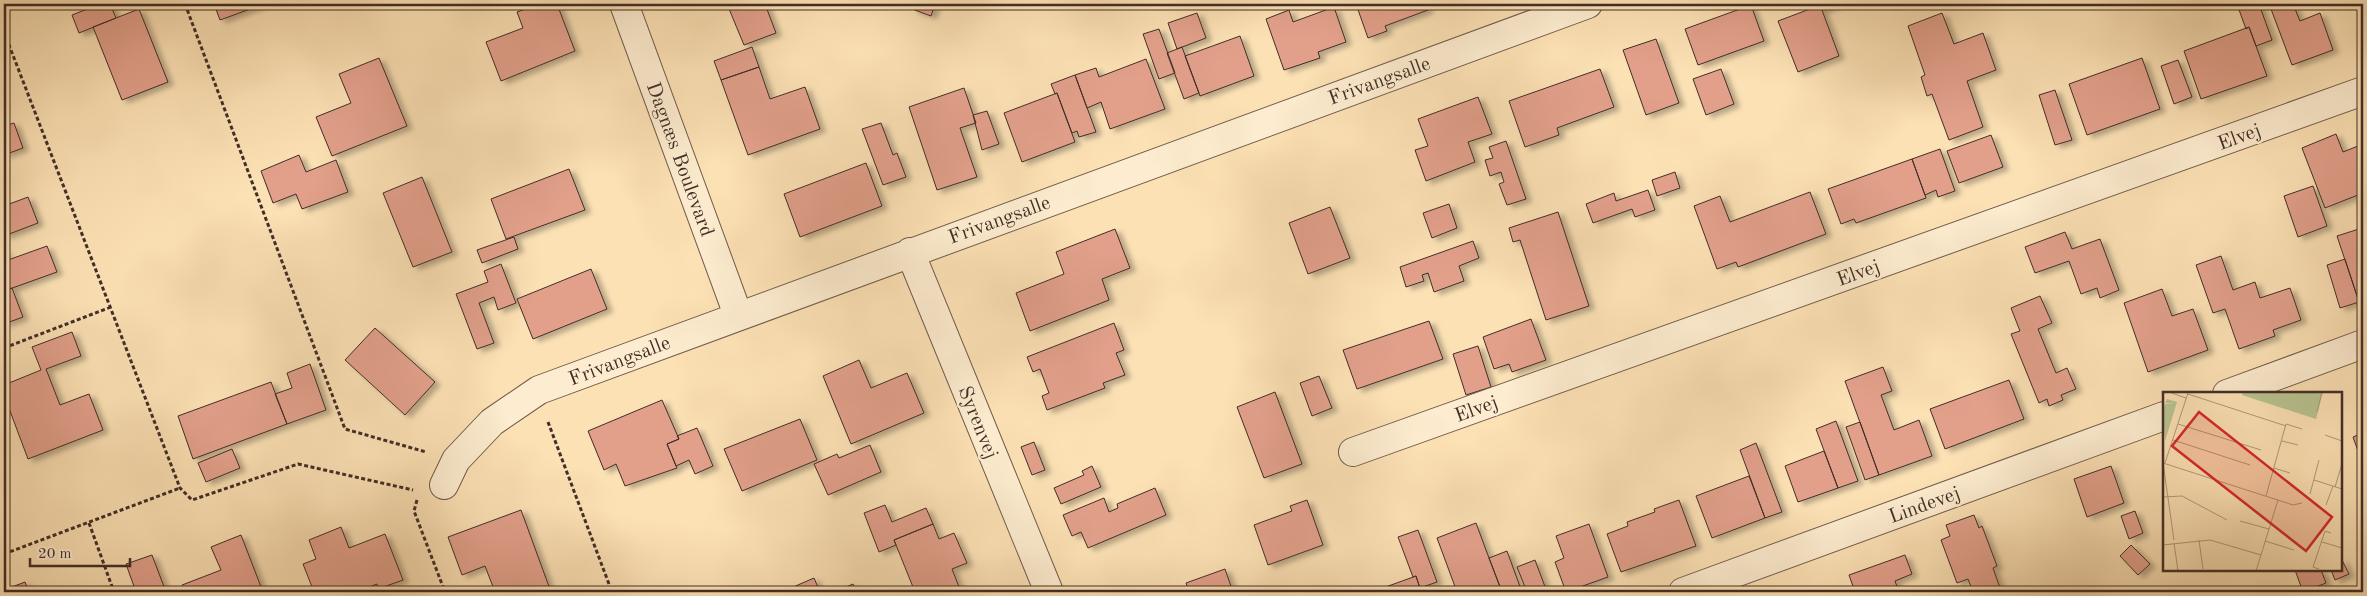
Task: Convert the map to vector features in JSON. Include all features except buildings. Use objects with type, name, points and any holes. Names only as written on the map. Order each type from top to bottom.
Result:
[{"type":"street","name":"Dagnæs Boulevard","points":[[624,4],[738,315]]},
{"type":"street","name":"Frivangsalle","points":[[444,485],[456,460],[492,422],[539,390],[738,315],[1588,4]]},
{"type":"street","name":"Elvej","points":[[1352,452],[2363,91]]},
{"type":"street","name":"Syrenvej","points":[[910,252],[1049,592]]},
{"type":"street","points":[[2232,392],[2363,344]]},
{"type":"street","name":"Lindevej","points":[[1683,592],[2163,416]]},
{"type":"path","points":[[185,4],[344,429],[456,460]]},
{"type":"path","points":[[4,32],[180,488],[192,500],[298,464],[419,492],[414,511],[445,592]]},
{"type":"path","points":[[4,348],[111,307]]},
{"type":"path","points":[[539,390],[549,423],[612,592]]},
{"type":"path","points":[[4,554],[180,488]]},
{"type":"path","points":[[89,523],[114,592]]}]
